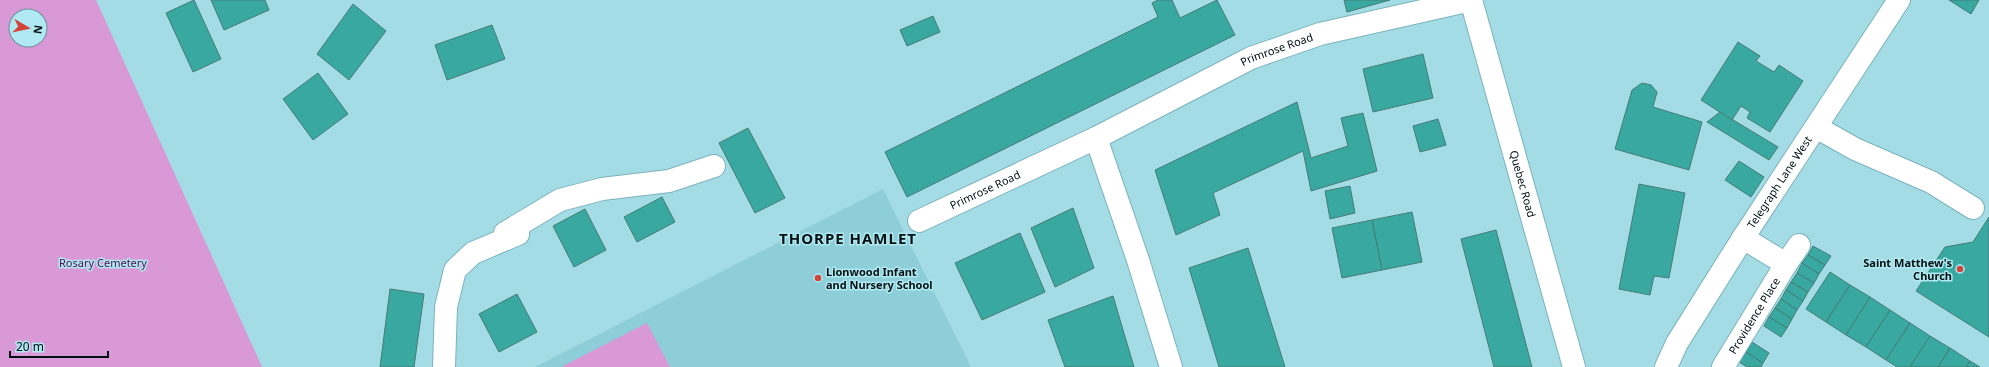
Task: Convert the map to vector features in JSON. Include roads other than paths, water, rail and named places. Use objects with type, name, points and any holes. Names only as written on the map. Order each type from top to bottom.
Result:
[{"type":"street","name":"Primrose Road","points":[[919,221],[1096,138],[1251,58],[1320,34],[1471,0]]},
{"type":"street","name":"Quebec Road","points":[[1471,0],[1574,367]]},
{"type":"street","name":"Telegraph Lane West","points":[[1666,367],[1677,343],[1743,238],[1899,0]]},
{"type":"street","points":[[1816,127],[1855,149],[1931,182],[1973,208]]},
{"type":"street","points":[[1096,138],[1138,260],[1171,367]]},
{"type":"street","points":[[444,367],[446,307],[455,270],[473,253],[518,234],[505,233],[560,200],[602,188],[669,181],[714,166]]},
{"type":"street","name":"Providence Place","points":[[1743,238],[1786,264]]},
{"type":"street","name":"Providence Place","points":[[1723,367],[1799,245]]},
{"type":"place","name":"Saint Matthew's Church","points":[[1960,269]]},
{"type":"place","name":"Lionwood Infant and Nursery School","points":[[818,278]]},
{"type":"district","name":"THORPE HAMLET","points":[[848,239]]},
{"type":"park label","name":"Rosary Cemetery","points":[[103,263]]}]
